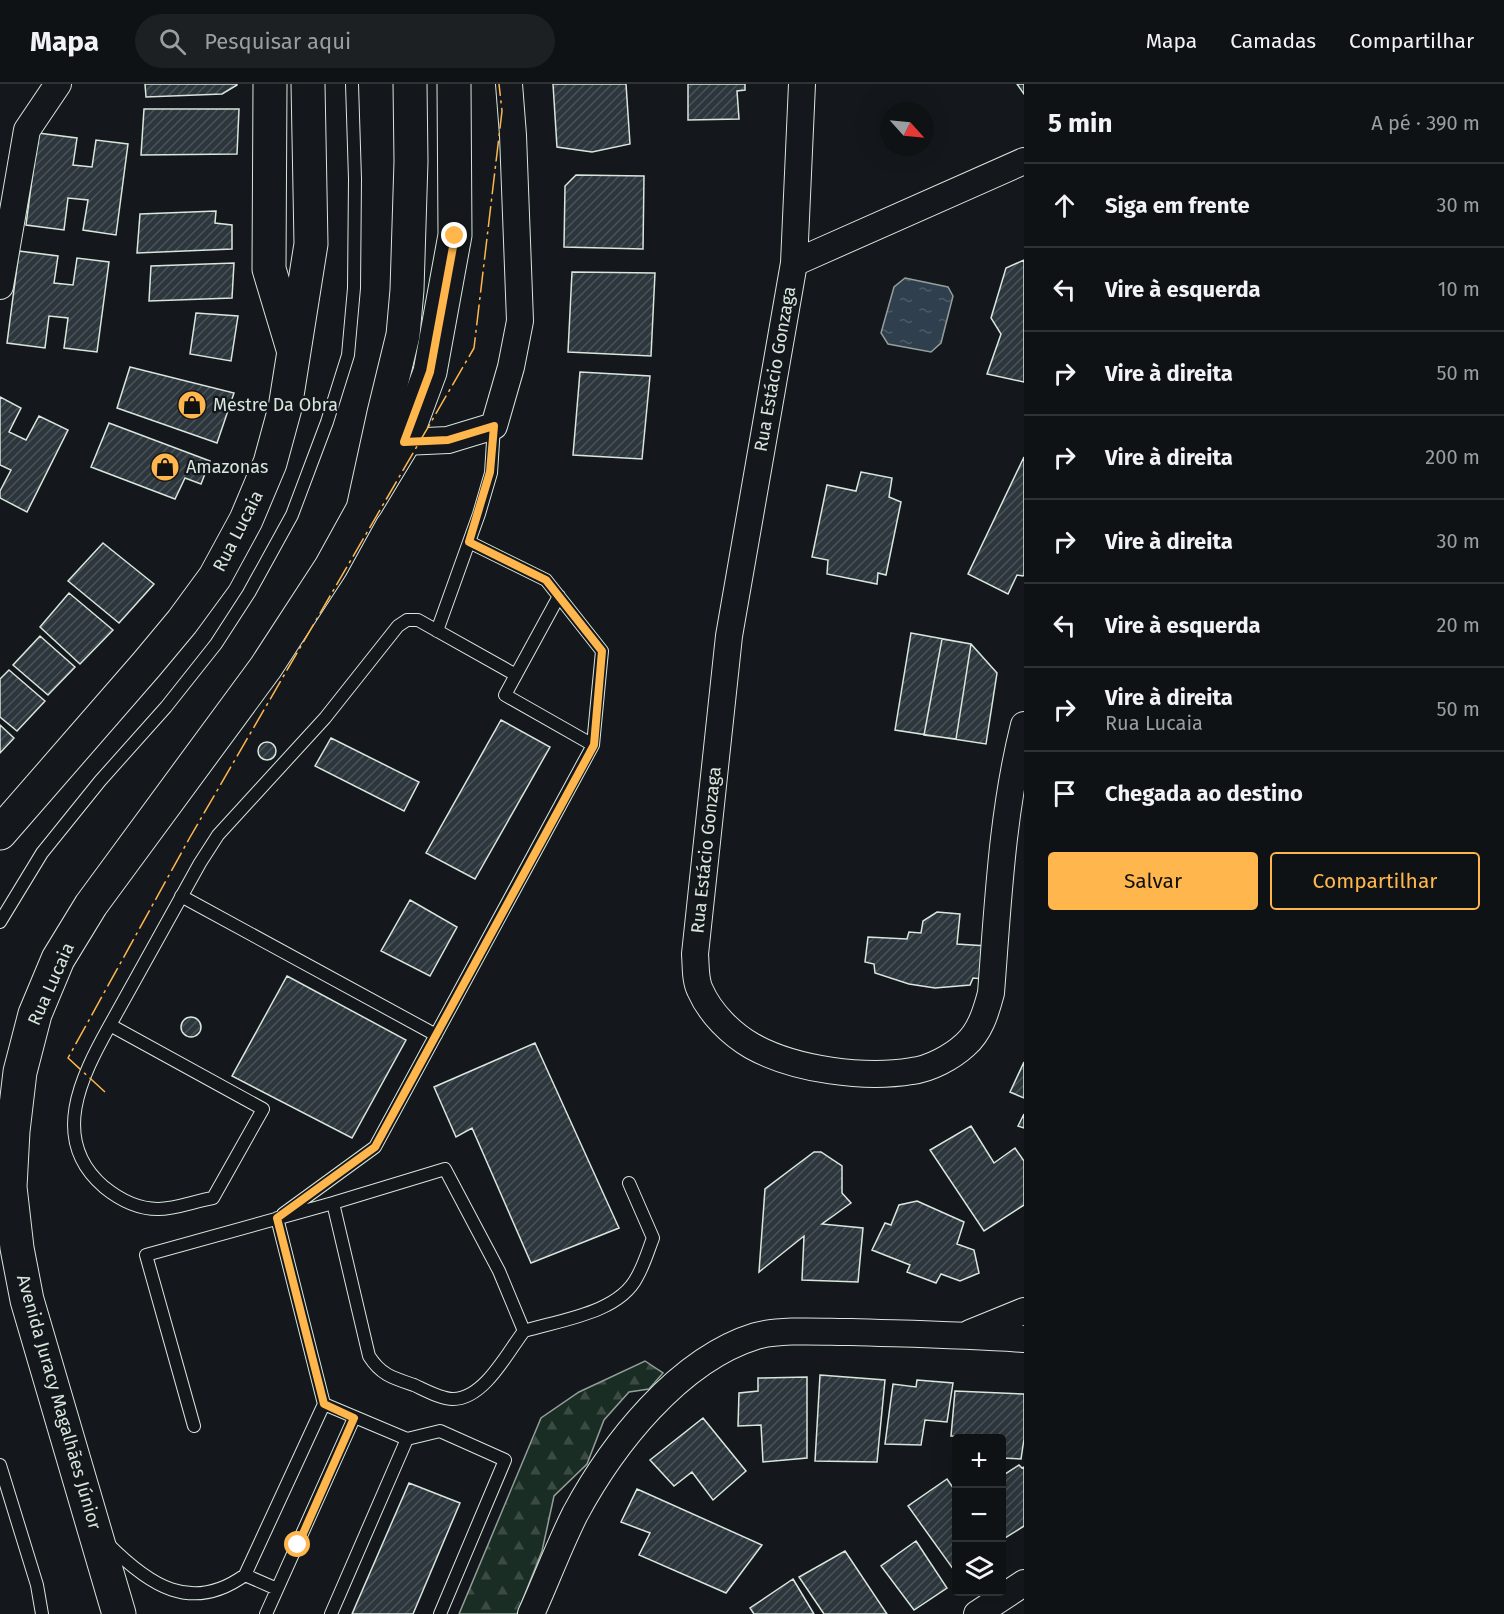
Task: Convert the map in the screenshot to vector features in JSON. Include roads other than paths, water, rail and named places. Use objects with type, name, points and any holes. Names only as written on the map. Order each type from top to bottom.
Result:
[{"type":"main road","points":[[270,84],[269,269],[293,349]]},
{"type":"main road","name":"Rua Lucaia","points":[[0,833],[161,647],[215,577],[246,520],[270,463],[285,408],[311,244],[308,84]]},
{"type":"main road","name":"Rua Lucaia","points":[[363,509],[403,335],[411,185],[410,84]]},
{"type":"main road","name":"Rua Lucaia","points":[[10,1187],[13,1131],[20,1071],[35,1014],[58,960],[91,904],[266,667],[331,567],[404,442],[430,372],[455,236],[454,84]]},
{"type":"main road","name":"Avenida Juracy Magalhães Júnior","points":[[10,1187],[17,1248],[27,1299],[97,1532],[119,1614]]},
{"type":"street","points":[[0,286],[27,130],[58,84]]},
{"type":"street","points":[[404,442],[448,440],[494,426],[511,367],[520,321],[509,84]]},
{"type":"street","name":"Rua Estácio Gonzaga","points":[[802,84],[794,263],[729,636],[695,954],[699,989],[716,1016],[752,1046],[778,1057],[813,1067],[864,1074],[914,1071],[948,1057],[966,1044],[986,1013],[991,993],[1005,829],[1014,764],[1024,725]]},
{"type":"street","points":[[794,263],[1024,162]]},
{"type":"street","points":[[964,1335],[1024,1311]]},
{"type":"street","points":[[531,1614],[575,1515],[603,1467],[638,1421],[686,1374],[713,1356],[757,1336],[804,1331],[964,1335],[1024,1339]]},
{"type":"street","points":[[977,1614],[1024,1583]]},
{"type":"lane","points":[[0,922],[42,853],[100,781],[166,707],[216,644],[249,593],[292,515],[327,422],[348,355],[354,288],[355,179],[352,84]]},
{"type":"lane","points":[[437,631],[469,542],[490,472],[494,426]]},
{"type":"lane","points":[[277,1218],[375,1147],[594,745],[602,651],[546,580],[469,542]]},
{"type":"lane","points":[[559,596],[505,695],[594,745]]},
{"type":"lane","points":[[110,1025],[263,1109],[213,1198],[159,1209],[132,1205],[92,1177],[77,1150],[72,1120],[96,1049],[181,896],[218,835],[325,718],[398,627],[407,620],[418,620],[516,675]]},
{"type":"lane","points":[[181,896],[436,1035]]},
{"type":"lane","points":[[194,1426],[146,1255],[445,1169],[499,1271],[524,1331]]},
{"type":"lane","points":[[333,1203],[369,1356],[376,1368],[388,1376],[451,1399],[466,1397],[477,1392],[524,1331],[610,1304],[626,1293],[637,1278],[653,1238],[629,1183]]},
{"type":"lane","points":[[97,1532],[130,1567],[152,1584],[172,1594],[192,1598],[214,1596],[231,1588],[245,1575],[324,1404],[277,1218]]},
{"type":"lane","points":[[324,1404],[407,1439],[440,1431],[505,1460],[440,1614]]},
{"type":"lane","points":[[266,1614],[354,1418]]},
{"type":"lane","points":[[331,1614],[407,1439]]},
{"type":"lane","points":[[0,1466],[37,1585],[42,1614]]},
{"type":"lane","points":[[245,1575],[277,1589]]},
{"type":"water","points":[[905,278],[948,287],[953,296],[941,343],[931,352],[888,344],[881,333],[894,287]]},
{"type":"place","name":"Mestre Da Obra","points":[[192,405]]},
{"type":"place","name":"Amazonas","points":[[165,467]]}]
